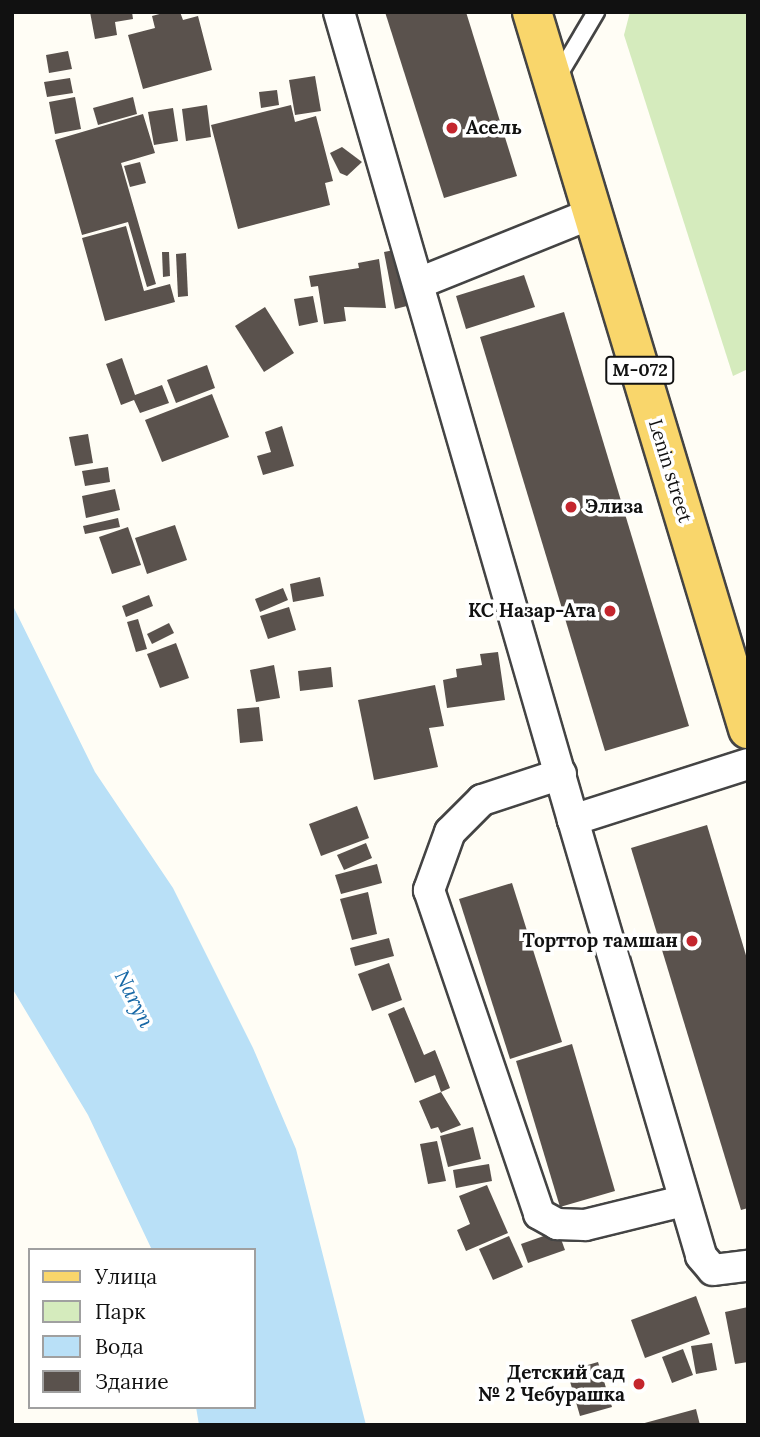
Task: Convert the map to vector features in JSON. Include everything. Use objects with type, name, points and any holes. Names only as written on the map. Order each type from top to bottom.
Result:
[{"type":"main road","name":"Lenin street","points":[[532,12],[593,213],[736,653],[748,729]]},
{"type":"street","points":[[338,12],[419,283],[683,1201],[701,1255],[713,1270],[748,1266]]},
{"type":"street","points":[[419,283],[593,213]]},
{"type":"street","points":[[573,820],[748,764]]},
{"type":"street","points":[[561,774],[482,800],[450,832],[429,890],[540,1214],[557,1224],[586,1226],[683,1201]]},
{"type":"lane","points":[[554,83],[596,12]]},
{"type":"green space","points":[[630,12],[748,12],[748,369],[733,376],[624,35]]},
{"type":"water","name":"Naryn","points":[[12,604],[95,772],[173,888],[253,1048],[296,1149],[366,1425],[199,1425],[196,1409],[256,1409],[256,1248],[151,1248],[88,1115],[12,988]]},
{"type":"building","points":[[90,12],[132,12],[133,19],[115,22],[117,35],[95,39]]},
{"type":"building","points":[[180,12],[183,20],[198,16],[212,70],[143,89],[128,35],[155,28],[152,16]]},
{"type":"building","points":[[385,12],[466,12],[517,176],[444,198]]},
{"type":"building","points":[[68,51],[72,69],[49,73],[46,55]]},
{"type":"building","points":[[315,76],[321,111],[295,115],[289,80]]},
{"type":"building","points":[[70,78],[73,93],[47,97],[44,82]]},
{"type":"building","points":[[277,90],[279,105],[261,108],[259,92]]},
{"type":"building","points":[[75,97],[81,129],[55,134],[49,102]]},
{"type":"building","points":[[133,97],[137,114],[98,125],[93,108]]},
{"type":"building","points":[[207,105],[211,137],[186,141],[182,109]]},
{"type":"building","points":[[291,105],[295,122],[316,116],[333,181],[325,183],[330,205],[238,229],[211,125]]},
{"type":"building","points":[[173,108],[178,141],[154,145],[148,112]]},
{"type":"building","points":[[143,114],[155,153],[121,163],[156,284],[147,287],[128,222],[82,235],[55,140]]},
{"type":"building","points":[[342,147],[362,162],[347,176],[340,173],[330,153]]},
{"type":"building","points":[[140,162],[146,183],[130,187],[124,166]]},
{"type":"building","points":[[126,226],[144,291],[170,284],[175,302],[105,321],[82,238]]},
{"type":"building","points":[[399,249],[411,305],[395,309],[384,252]]},
{"type":"building","points":[[162,252],[169,252],[170,276],[163,277]]},
{"type":"building","points":[[186,253],[188,296],[178,297],[176,254]]},
{"type":"building","points":[[379,259],[386,308],[344,307],[346,321],[324,324],[318,286],[311,287],[309,276],[359,268],[358,263]]},
{"type":"building","points":[[524,275],[535,307],[466,329],[456,296]]},
{"type":"building","points":[[313,296],[318,322],[299,326],[294,299]]},
{"type":"building","points":[[265,307],[294,353],[264,372],[235,326]]},
{"type":"building","points":[[564,312],[689,726],[605,751],[480,337]]},
{"type":"building","points":[[122,358],[135,395],[162,385],[169,403],[140,413],[134,400],[121,405],[106,364]]},
{"type":"building","points":[[207,365],[215,388],[176,403],[167,380]]},
{"type":"building","points":[[212,394],[229,437],[162,462],[145,420]]},
{"type":"building","points":[[282,426],[294,466],[263,475],[257,456],[271,452],[265,432]]},
{"type":"building","points":[[88,434],[93,463],[75,466],[69,437]]},
{"type":"building","points":[[108,467],[110,482],[85,486],[82,471]]},
{"type":"building","points":[[115,489],[120,510],[86,518],[82,496]]},
{"type":"building","points":[[118,518],[120,527],[85,534],[83,526]]},
{"type":"building","points":[[175,525],[187,560],[147,574],[135,538]]},
{"type":"building","points":[[128,527],[141,565],[112,574],[99,537]]},
{"type":"building","points":[[320,577],[324,596],[293,602],[290,584]]},
{"type":"building","points":[[283,588],[288,600],[260,612],[255,599]]},
{"type":"building","points":[[149,595],[153,606],[126,617],[122,606]]},
{"type":"building","points":[[289,607],[296,630],[268,639],[260,616]]},
{"type":"building","points":[[138,619],[147,649],[136,652],[127,622]]},
{"type":"building","points":[[169,623],[174,633],[152,644],[147,634]]},
{"type":"building","points":[[176,643],[189,678],[160,688],[147,654]]},
{"type":"building","points":[[498,652],[505,700],[447,708],[443,680],[457,677],[456,669],[482,665],[480,654]]},
{"type":"building","points":[[274,665],[280,698],[256,702],[250,670]]},
{"type":"building","points":[[331,667],[333,687],[300,691],[298,671]]},
{"type":"building","points":[[435,685],[444,726],[429,728],[438,767],[374,780],[358,700]]},
{"type":"building","points":[[259,707],[263,741],[240,743],[237,709]]},
{"type":"building","points":[[357,806],[369,838],[321,856],[309,824]]},
{"type":"building","points":[[707,825],[748,962],[748,1208],[741,1210],[631,848]]},
{"type":"building","points":[[366,843],[372,858],[344,870],[337,855]]},
{"type":"building","points":[[377,864],[382,883],[341,894],[335,875]]},
{"type":"building","points":[[512,883],[562,1042],[510,1059],[459,899]]},
{"type":"building","points":[[368,892],[377,934],[352,940],[340,899]]},
{"type":"building","points":[[389,938],[394,956],[355,966],[350,948]]},
{"type":"building","points":[[389,963],[402,1000],[372,1011],[358,974]]},
{"type":"building","points":[[404,1007],[424,1055],[435,1050],[450,1088],[441,1092],[435,1075],[415,1083],[388,1014]]},
{"type":"building","points":[[572,1044],[615,1191],[560,1207],[516,1061]]},
{"type":"building","points":[[441,1092],[461,1125],[441,1133],[438,1127],[431,1129],[419,1101]]},
{"type":"building","points":[[473,1127],[481,1159],[448,1167],[440,1136]]},
{"type":"building","points":[[437,1141],[446,1181],[428,1184],[420,1144]]},
{"type":"building","points":[[489,1164],[492,1181],[456,1188],[453,1170]]},
{"type":"building","points":[[487,1185],[508,1233],[466,1251],[457,1230],[470,1224],[459,1196]]},
{"type":"building","points":[[558,1231],[565,1250],[528,1263],[521,1244]]},
{"type":"building","points":[[509,1236],[523,1267],[493,1280],[479,1249]]},
{"type":"building","points":[[696,1296],[710,1334],[645,1358],[631,1320]]},
{"type":"building","points":[[748,1307],[748,1362],[735,1364],[725,1312]]},
{"type":"building","points":[[712,1343],[717,1370],[696,1374],[691,1346]]},
{"type":"building","points":[[683,1349],[693,1375],[672,1383],[662,1357]]},
{"type":"building","points":[[598,1362],[612,1407],[580,1416],[567,1371]]},
{"type":"building","points":[[696,1409],[700,1425],[641,1425],[641,1424]]},
{"type":"place","name":"Асель","points":[[452,128]]},
{"type":"place","name":"Элиза","points":[[571,507]]},
{"type":"place","name":"КС Назар-Ата","points":[[610,611]]},
{"type":"place","name":"Торттор тамшан","points":[[692,941]]},
{"type":"place","name":"Детский сад № 2 Чебурашка","points":[[639,1384]]}]
